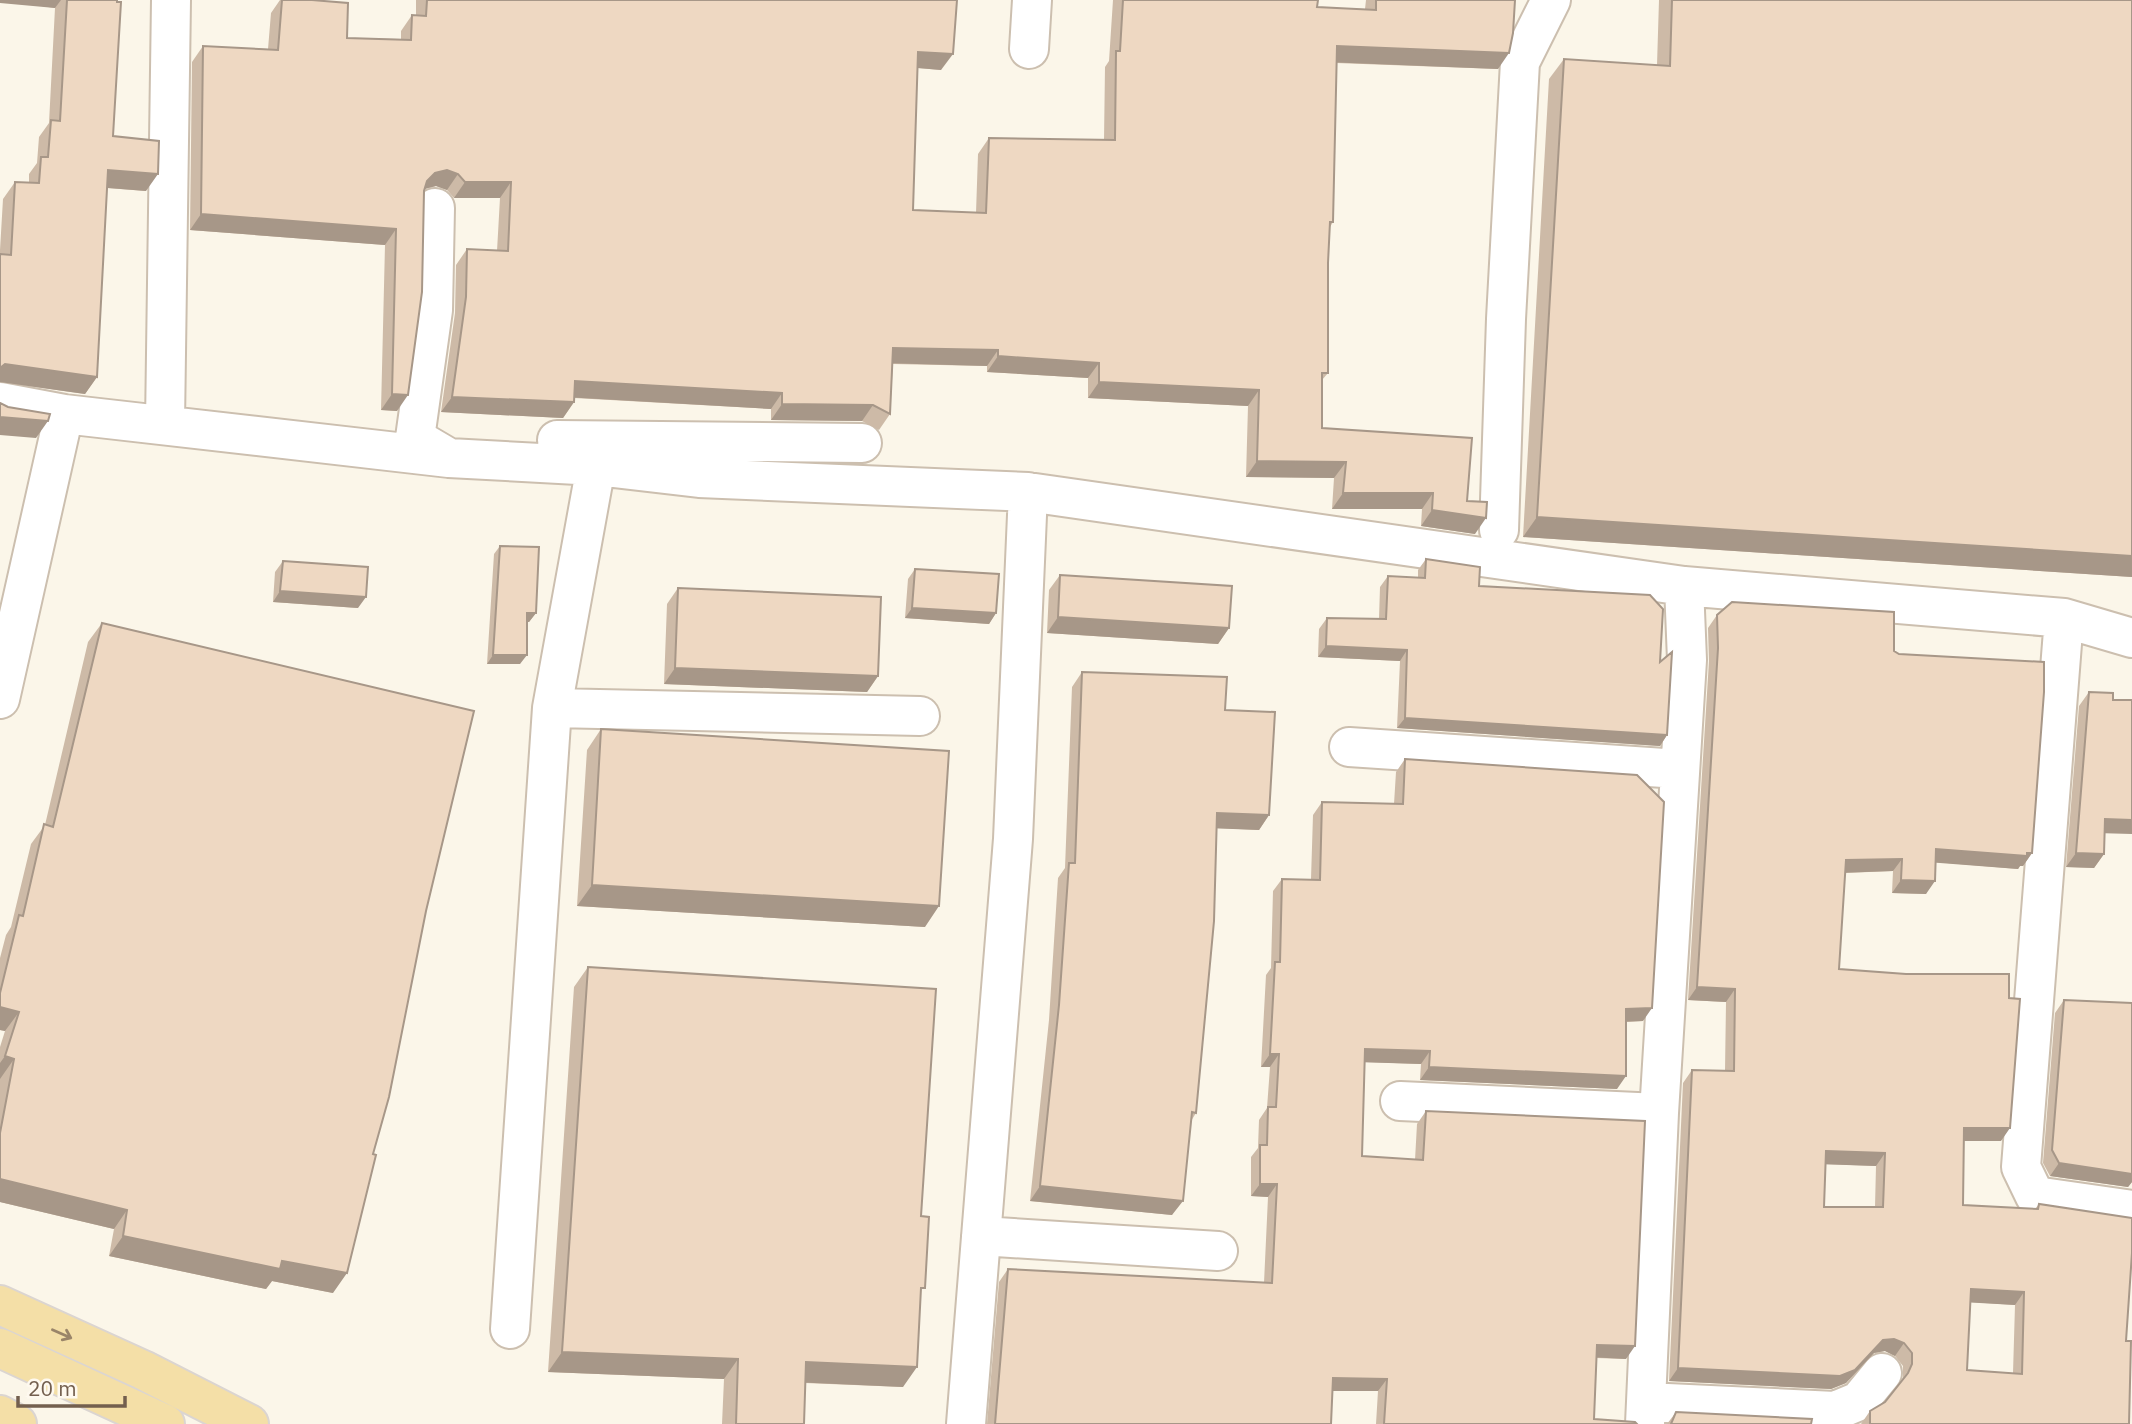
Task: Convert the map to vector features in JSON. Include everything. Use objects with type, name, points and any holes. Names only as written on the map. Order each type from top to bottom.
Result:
[{"type":"main road","points":[[0,1305],[143,1370],[249,1424]]},
{"type":"main road","points":[[0,1348],[165,1424]]},
{"type":"main road","points":[[0,1415],[17,1424]]},
{"type":"street","points":[[165,424],[171,0]]},
{"type":"street","points":[[1029,49],[1032,0]]},
{"type":"street","points":[[1499,530],[1506,319],[1520,62],[1551,0]]},
{"type":"street","points":[[415,438],[433,310],[435,208]]},
{"type":"street","points":[[0,402],[64,414],[449,458],[596,466],[699,478],[1028,492],[1684,586],[2064,618],[2132,638]]},
{"type":"street","points":[[0,699],[64,414]]},
{"type":"street","points":[[415,438],[449,458]]},
{"type":"street","points":[[415,438],[862,443]]},
{"type":"street","points":[[510,1329],[552,708],[596,466]]},
{"type":"street","points":[[966,1424],[1013,839],[1028,492]]},
{"type":"street","points":[[1684,586],[1687,660],[1659,1113],[1646,1413],[1835,1410],[1859,1401],[1882,1373]]},
{"type":"street","points":[[2064,618],[2021,1167],[2035,1196],[2132,1210]]},
{"type":"street","points":[[552,708],[920,716]]},
{"type":"street","points":[[1349,747],[1679,769]]},
{"type":"street","points":[[1400,1101],[1659,1113]]},
{"type":"street","points":[[981,1237],[1217,1251]]},
{"type":"building","points":[[67,0],[121,2],[113,136],[159,141],[158,174],[108,170],[97,377],[5,364],[0,368],[0,254],[11,255],[15,182],[39,183],[41,157],[48,157],[51,120],[60,121]]},
{"type":"building","points":[[282,0],[348,3],[347,38],[411,40],[412,15],[426,16],[427,0],[957,0],[953,54],[918,52],[913,210],[986,213],[989,138],[1115,140],[1116,51],[1120,51],[1123,0],[1318,0],[1317,7],[1376,10],[1376,0],[1515,0],[1509,53],[1337,46],[1333,222],[1330,222],[1328,263],[1328,373],[1322,373],[1322,428],[1472,438],[1467,501],[1487,502],[1486,518],[1432,510],[1433,493],[1343,493],[1346,462],[1257,461],[1259,390],[1099,382],[1099,363],[998,356],[998,350],[893,348],[890,414],[873,405],[782,404],[782,393],[575,381],[574,402],[452,397],[466,297],[467,249],[508,251],[511,182],[465,182],[458,174],[447,170],[435,173],[427,181],[424,191],[422,292],[408,395],[392,394],[396,229],[201,214],[203,46],[278,50]]},
{"type":"building","points":[[1672,0],[2132,0],[2132,556],[1537,517],[1564,59],[1670,66]]},
{"type":"building","points":[[0,403],[8,407],[50,414],[48,421],[0,417]]},
{"type":"building","points":[[500,546],[539,547],[536,613],[527,613],[527,655],[493,655]]},
{"type":"building","points":[[1426,559],[1480,567],[1479,586],[1650,595],[1663,609],[1660,662],[1672,652],[1667,735],[1405,718],[1407,650],[1326,646],[1327,618],[1386,619],[1388,576],[1425,578]]},
{"type":"building","points":[[283,561],[368,567],[366,597],[280,591]]},
{"type":"building","points":[[915,569],[999,574],[996,613],[912,608]]},
{"type":"building","points":[[1060,575],[1232,586],[1229,628],[1058,617]]},
{"type":"building","points":[[678,588],[881,597],[878,676],[675,668]]},
{"type":"building","points":[[1732,602],[1894,612],[1894,651],[1899,654],[2044,662],[2032,853],[2027,853],[2027,856],[1936,849],[1935,881],[1901,880],[1902,859],[1846,860],[1839,969],[1906,974],[2009,974],[2009,998],[2020,999],[2010,1128],[1964,1128],[1963,1205],[2038,1209],[2039,1204],[2132,1218],[2126,1341],[2131,1341],[2129,1424],[1870,1424],[1870,1411],[1885,1402],[1912,1364],[1912,1353],[1904,1343],[1894,1339],[1883,1340],[1855,1370],[1840,1376],[1678,1368],[1692,1070],[1734,1071],[1735,989],[1697,987],[1718,648],[1717,615]],"holes":[[[1826,1151],[1885,1153],[1883,1207],[1824,1207]],[[1971,1289],[2024,1292],[2022,1374],[1967,1370]]]},
{"type":"building","points":[[102,623],[474,711],[426,911],[389,1097],[373,1154],[376,1155],[347,1273],[282,1261],[280,1269],[123,1236],[127,1210],[0,1179],[0,1133],[14,1059],[5,1056],[19,1012],[0,1007],[0,993],[19,915],[23,916],[44,824],[53,827]]},
{"type":"building","points":[[1082,672],[1227,677],[1225,710],[1275,712],[1269,815],[1217,813],[1214,921],[1196,1113],[1192,1112],[1183,1201],[1040,1186],[1059,1005],[1069,863],[1075,863]]},
{"type":"building","points":[[2089,692],[2113,693],[2113,700],[2132,700],[2132,820],[2105,819],[2104,854],[2076,853]]},
{"type":"building","points":[[601,729],[949,751],[939,906],[592,885]]},
{"type":"building","points":[[1405,759],[1637,775],[1664,802],[1652,1008],[1626,1009],[1626,1076],[1429,1067],[1430,1051],[1365,1049],[1362,1156],[1423,1160],[1426,1111],[1645,1121],[1635,1346],[1597,1345],[1594,1419],[1637,1424],[1384,1424],[1387,1379],[1333,1378],[1331,1424],[995,1424],[1008,1269],[1272,1283],[1277,1184],[1260,1184],[1260,1145],[1267,1145],[1268,1107],[1276,1107],[1279,1054],[1270,1054],[1275,962],[1280,962],[1282,879],[1320,880],[1322,802],[1403,804]]},
{"type":"building","points":[[588,967],[936,989],[921,1216],[929,1217],[925,1288],[921,1288],[917,1367],[806,1362],[804,1424],[736,1424],[738,1359],[562,1352]]},
{"type":"building","points":[[2064,1000],[2132,1003],[2132,1174],[2059,1163],[2052,1150]]},
{"type":"building","points":[[1676,1412],[1812,1419],[1811,1424],[1671,1424]]}]
